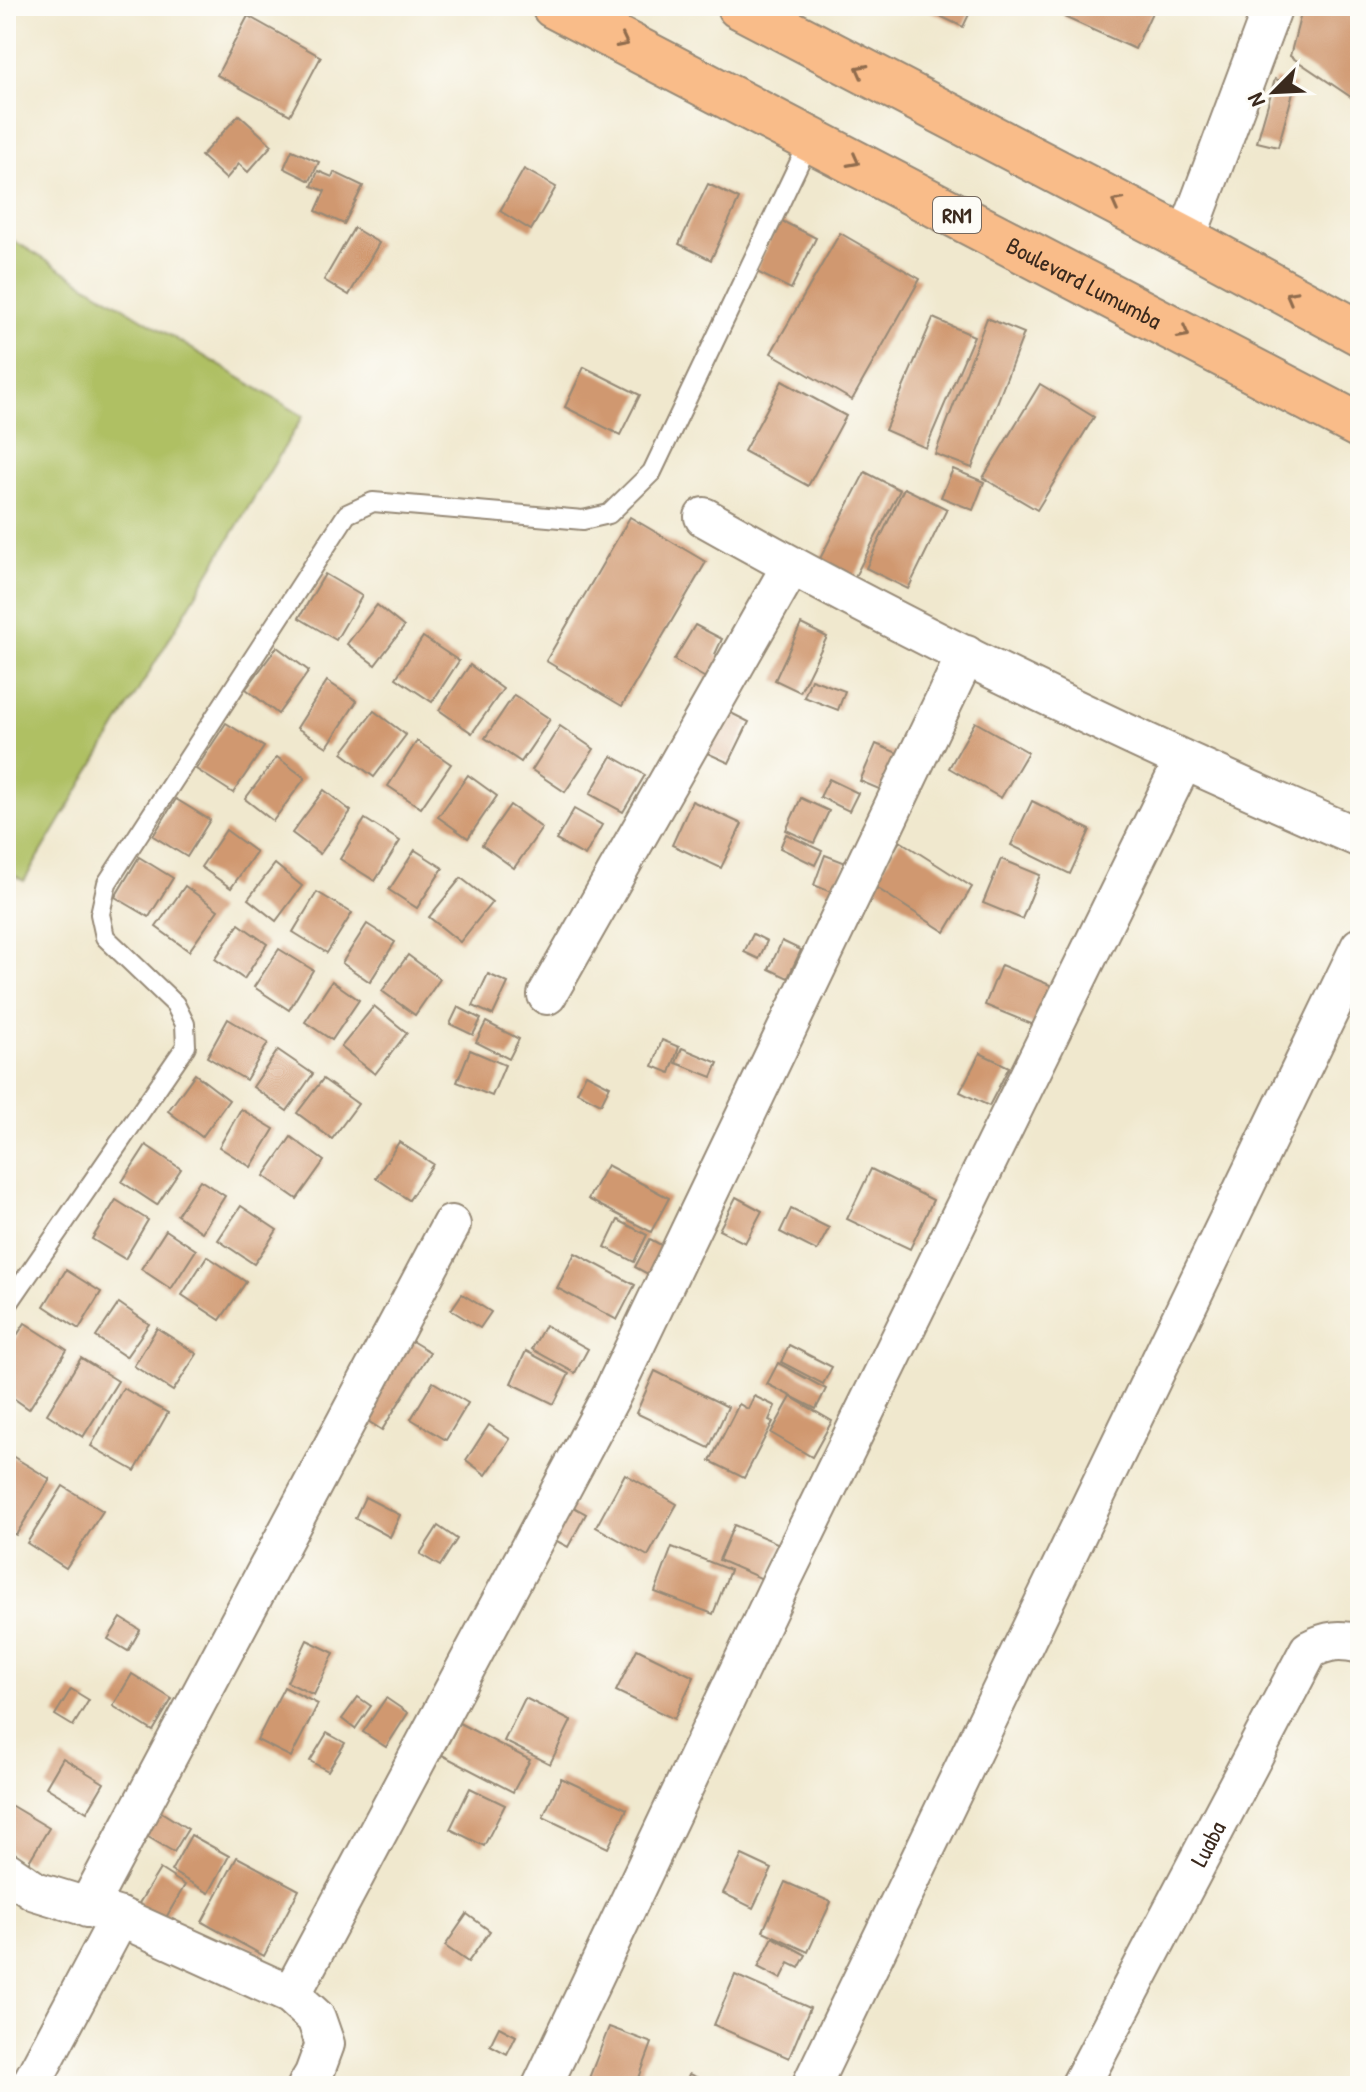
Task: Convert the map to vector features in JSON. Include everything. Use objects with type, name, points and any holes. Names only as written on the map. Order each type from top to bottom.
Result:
[{"type":"highway","name":"Boulevard Lumumba","points":[[554,6],[1360,426]]},
{"type":"highway","points":[[739,6],[1360,333]]},
{"type":"street","points":[[1186,239],[1273,6]]},
{"type":"street","points":[[704,517],[791,566],[1183,762],[1360,838]]},
{"type":"street","points":[[547,995],[791,566]]},
{"type":"street","points":[[291,1995],[613,1392],[966,655]]},
{"type":"street","points":[[542,2086],[783,1578],[1183,762]]},
{"type":"street","points":[[811,2086],[1360,947]]},
{"type":"street","points":[[30,2086],[104,1912],[451,1225]]},
{"type":"street","name":"Luaba","points":[[1080,2086],[1309,1650],[1324,1642],[1340,1639],[1360,1644]]},
{"type":"street","points":[[6,1871],[35,1891],[104,1912],[291,1995],[316,2018],[325,2044],[307,2086]]},
{"type":"lane","points":[[6,1307],[186,1046],[185,1024],[175,1004],[105,937],[100,914],[107,883],[347,514],[373,502],[583,520],[609,514],[652,472],[811,138]]},
{"type":"green space","points":[[6,236],[303,416],[24,881],[6,870]]},
{"type":"building","points":[[919,6],[973,6],[963,27]]},
{"type":"building","points":[[1069,6],[1155,6],[1135,49],[1064,17]]},
{"type":"building","points":[[1303,6],[1360,6],[1360,103],[1290,56]]},
{"type":"building","points":[[248,16],[321,57],[290,115],[217,75]]},
{"type":"building","points":[[1275,79],[1295,85],[1278,147],[1257,142]]},
{"type":"building","points":[[239,115],[272,145],[248,172],[239,164],[226,179],[201,156]]},
{"type":"building","points":[[292,150],[319,162],[310,181],[284,168]]},
{"type":"building","points":[[524,169],[556,187],[531,230],[500,211]]},
{"type":"building","points":[[318,171],[332,177],[334,172],[363,186],[344,224],[316,211],[325,191],[312,186]]},
{"type":"building","points":[[708,184],[739,199],[711,260],[679,244]]},
{"type":"building","points":[[780,220],[816,238],[791,289],[755,271]]},
{"type":"building","points":[[354,228],[379,243],[349,295],[324,280]]},
{"type":"building","points":[[840,233],[920,279],[852,400],[771,353]]},
{"type":"building","points":[[933,318],[974,336],[926,448],[885,430]]},
{"type":"building","points":[[987,318],[1024,333],[972,468],[935,454]]},
{"type":"building","points":[[584,367],[640,395],[620,435],[565,407]]},
{"type":"building","points":[[782,381],[846,416],[808,486],[744,451]]},
{"type":"building","points":[[1040,384],[1094,417],[1037,510],[983,478]]},
{"type":"building","points":[[953,469],[984,482],[973,510],[941,497]]},
{"type":"building","points":[[865,472],[900,490],[847,592],[812,574]]},
{"type":"building","points":[[904,488],[947,509],[908,589],[866,568]]},
{"type":"building","points":[[630,517],[706,562],[622,706],[546,661]]},
{"type":"building","points":[[325,574],[362,596],[336,640],[299,618]]},
{"type":"building","points":[[377,605],[404,627],[375,665],[347,644]]},
{"type":"building","points":[[801,624],[827,637],[800,692],[775,680]]},
{"type":"building","points":[[695,625],[722,639],[715,654],[723,659],[711,681],[674,660]]},
{"type":"building","points":[[423,637],[459,661],[432,702],[396,678]]},
{"type":"building","points":[[277,647],[309,671],[278,714],[246,689]]},
{"type":"building","points":[[470,665],[503,689],[472,733],[439,710]]},
{"type":"building","points":[[811,679],[845,691],[838,710],[804,697]]},
{"type":"building","points":[[327,681],[357,701],[327,747],[297,728]]},
{"type":"building","points":[[514,695],[550,719],[521,762],[485,738]]},
{"type":"building","points":[[725,710],[749,722],[729,763],[705,752]]},
{"type":"building","points":[[374,711],[406,735],[374,777],[342,753]]},
{"type":"building","points":[[975,722],[1028,752],[1001,798],[949,768]]},
{"type":"building","points":[[226,723],[264,747],[233,793],[196,769]]},
{"type":"building","points":[[560,726],[594,749],[565,792],[532,770]]},
{"type":"building","points":[[417,741],[451,764],[421,808],[388,786]]},
{"type":"building","points":[[876,744],[902,755],[886,792],[860,781]]},
{"type":"building","points":[[612,756],[645,775],[623,812],[590,794]]},
{"type":"building","points":[[277,757],[305,778],[273,821],[245,799]]},
{"type":"building","points":[[468,775],[497,796],[468,838],[438,817]]},
{"type":"building","points":[[829,779],[858,793],[849,811],[820,797]]},
{"type":"building","points":[[324,790],[351,811],[320,854],[292,833]]},
{"type":"building","points":[[801,798],[829,811],[814,843],[786,830]]},
{"type":"building","points":[[176,799],[210,820],[187,857],[153,836]]},
{"type":"building","points":[[692,801],[742,824],[721,868],[672,845]]},
{"type":"building","points":[[1032,801],[1090,830],[1070,874],[1011,845]]},
{"type":"building","points":[[510,805],[542,828],[514,868],[482,845]]},
{"type":"building","points":[[574,809],[602,825],[585,856],[556,840]]},
{"type":"building","points":[[365,819],[400,841],[375,881],[340,859]]},
{"type":"building","points":[[226,830],[256,852],[231,888],[201,867]]},
{"type":"building","points":[[786,834],[822,851],[815,865],[780,848]]},
{"type":"building","points":[[900,841],[972,887],[945,932],[872,885]]},
{"type":"building","points":[[415,850],[443,868],[417,908],[389,890]]},
{"type":"building","points":[[825,855],[846,863],[833,893],[814,885]]},
{"type":"building","points":[[139,857],[173,878],[149,917],[115,897]]},
{"type":"building","points":[[1001,859],[1040,875],[1022,919],[983,903]]},
{"type":"building","points":[[275,864],[302,886],[276,921],[248,899]]},
{"type":"building","points":[[461,878],[492,902],[460,942],[429,917]]},
{"type":"building","points":[[185,886],[218,910],[189,951],[156,927]]},
{"type":"building","points":[[317,892],[352,913],[327,953],[293,932]]},
{"type":"building","points":[[239,924],[267,944],[244,979],[215,959]]},
{"type":"building","points":[[367,924],[395,942],[370,982],[342,963]]},
{"type":"building","points":[[753,934],[767,941],[759,959],[744,952]]},
{"type":"building","points":[[782,941],[801,950],[788,978],[769,969]]},
{"type":"building","points":[[279,949],[313,970],[289,1010],[254,987]]},
{"type":"building","points":[[408,955],[440,979],[415,1015],[382,991]]},
{"type":"building","points":[[1001,965],[1055,987],[1039,1027],[985,1005]]},
{"type":"building","points":[[488,974],[508,983],[493,1015],[473,1006]]},
{"type":"building","points":[[332,981],[359,1000],[332,1040],[305,1022]]},
{"type":"building","points":[[374,1006],[407,1033],[375,1074],[341,1047]]},
{"type":"building","points":[[458,1007],[481,1019],[473,1035],[450,1024]]},
{"type":"building","points":[[228,1019],[268,1043],[246,1080],[207,1057]]},
{"type":"building","points":[[486,1022],[519,1039],[509,1059],[476,1042]]},
{"type":"building","points":[[662,1040],[679,1047],[670,1073],[653,1066]]},
{"type":"building","points":[[682,1048],[718,1063],[712,1077],[676,1063]]},
{"type":"building","points":[[278,1050],[313,1074],[287,1111],[253,1087]]},
{"type":"building","points":[[470,1050],[505,1065],[492,1096],[457,1082]]},
{"type":"building","points":[[980,1053],[1009,1067],[989,1106],[960,1092]]},
{"type":"building","points":[[195,1074],[229,1100],[202,1137],[168,1111]]},
{"type":"building","points":[[586,1074],[610,1086],[601,1104],[577,1092]]},
{"type":"building","points":[[323,1079],[358,1104],[332,1139],[297,1113]]},
{"type":"building","points":[[241,1109],[274,1129],[251,1167],[219,1147]]},
{"type":"building","points":[[291,1137],[324,1161],[297,1199],[264,1176]]},
{"type":"building","points":[[399,1142],[433,1164],[409,1200],[376,1178]]},
{"type":"building","points":[[146,1145],[181,1169],[157,1205],[122,1182]]},
{"type":"building","points":[[607,1165],[669,1198],[651,1232],[588,1199]]},
{"type":"building","points":[[871,1169],[933,1200],[910,1249],[847,1219]]},
{"type":"building","points":[[200,1180],[225,1196],[202,1232],[177,1215]]},
{"type":"building","points":[[736,1197],[762,1211],[745,1243],[719,1230]]},
{"type":"building","points":[[116,1200],[148,1220],[125,1259],[92,1239]]},
{"type":"building","points":[[241,1206],[277,1230],[254,1264],[218,1240]]},
{"type":"building","points":[[791,1209],[829,1228],[817,1251],[780,1232]]},
{"type":"building","points":[[618,1220],[647,1235],[634,1262],[605,1247]]},
{"type":"building","points":[[166,1230],[196,1250],[171,1289],[141,1269]]},
{"type":"building","points":[[650,1239],[672,1251],[657,1279],[635,1267]]},
{"type":"building","points":[[575,1253],[635,1285],[617,1320],[557,1288]]},
{"type":"building","points":[[207,1256],[246,1282],[220,1320],[182,1295]]},
{"type":"building","points":[[66,1270],[101,1292],[79,1329],[44,1306]]},
{"type":"building","points":[[462,1294],[491,1312],[480,1328],[451,1310]]},
{"type":"building","points":[[119,1303],[149,1324],[126,1357],[96,1337]]},
{"type":"building","points":[[25,1323],[67,1350],[29,1409],[6,1393],[6,1352]]},
{"type":"building","points":[[545,1325],[588,1349],[575,1373],[532,1349]]},
{"type":"building","points":[[157,1328],[197,1354],[173,1391],[134,1366]]},
{"type":"building","points":[[405,1337],[430,1352],[382,1430],[357,1414]]},
{"type":"building","points":[[789,1345],[832,1367],[823,1384],[781,1362]]},
{"type":"building","points":[[526,1351],[569,1374],[554,1404],[511,1383]]},
{"type":"building","points":[[81,1358],[118,1381],[83,1437],[47,1414]]},
{"type":"building","points":[[778,1363],[826,1389],[816,1409],[767,1384]]},
{"type":"building","points":[[655,1371],[728,1407],[709,1448],[636,1413]]},
{"type":"building","points":[[433,1382],[468,1403],[446,1440],[411,1419]]},
{"type":"building","points":[[123,1388],[168,1413],[135,1471],[91,1446]]},
{"type":"building","points":[[754,1396],[775,1406],[769,1420],[773,1422],[744,1478],[710,1461],[739,1404],[748,1409]]},
{"type":"building","points":[[791,1397],[832,1421],[812,1457],[771,1433]]},
{"type":"building","points":[[489,1425],[510,1439],[486,1475],[466,1460]]},
{"type":"building","points":[[12,1456],[50,1479],[16,1535],[6,1530],[6,1467]]},
{"type":"building","points":[[625,1474],[677,1504],[648,1556],[596,1527]]},
{"type":"building","points":[[63,1486],[103,1511],[66,1568],[27,1543]]},
{"type":"building","points":[[365,1497],[400,1515],[390,1537],[355,1518]]},
{"type":"building","points":[[570,1505],[586,1514],[568,1547],[553,1539]]},
{"type":"building","points":[[734,1525],[782,1545],[767,1581],[719,1560]]},
{"type":"building","points":[[438,1526],[457,1539],[440,1566],[420,1554]]},
{"type":"building","points":[[672,1547],[730,1570],[713,1614],[655,1592]]},
{"type":"building","points":[[121,1618],[140,1630],[128,1651],[108,1639]]},
{"type":"building","points":[[307,1640],[334,1653],[314,1695],[287,1682]]},
{"type":"building","points":[[637,1649],[694,1677],[674,1719],[616,1691]]},
{"type":"building","points":[[132,1674],[172,1699],[153,1731],[113,1706]]},
{"type":"building","points":[[284,1687],[318,1704],[291,1757],[257,1740]]},
{"type":"building","points":[[71,1689],[89,1700],[73,1726],[55,1715]]},
{"type":"building","points":[[358,1697],[371,1706],[355,1729],[342,1719]]},
{"type":"building","points":[[386,1698],[408,1713],[386,1747],[363,1732]]},
{"type":"building","points":[[525,1698],[571,1721],[550,1764],[504,1741]]},
{"type":"building","points":[[459,1723],[530,1760],[513,1792],[442,1755]]},
{"type":"building","points":[[327,1733],[345,1743],[328,1771],[310,1761]]},
{"type":"building","points":[[63,1758],[104,1783],[87,1812],[46,1787]]},
{"type":"building","points":[[561,1778],[627,1809],[608,1848],[543,1817]]},
{"type":"building","points":[[470,1788],[505,1805],[484,1846],[450,1829]]},
{"type":"building","points":[[12,1806],[49,1828],[28,1863],[6,1848],[6,1816]]},
{"type":"building","points":[[158,1810],[188,1829],[174,1852],[143,1834]]},
{"type":"building","points":[[191,1835],[229,1856],[209,1893],[171,1871]]},
{"type":"building","points":[[742,1855],[772,1869],[753,1908],[723,1893]]},
{"type":"building","points":[[237,1857],[299,1890],[264,1956],[202,1922]]},
{"type":"building","points":[[160,1869],[185,1885],[164,1921],[138,1905]]},
{"type":"building","points":[[785,1882],[831,1902],[808,1952],[763,1931]]},
{"type":"building","points":[[467,1914],[490,1931],[468,1962],[445,1946]]},
{"type":"building","points":[[773,1937],[806,1955],[799,1968],[789,1963],[781,1979],[758,1967]]},
{"type":"building","points":[[735,1975],[810,2008],[789,2058],[714,2025]]},
{"type":"building","points":[[499,2027],[516,2036],[507,2054],[490,2045]]},
{"type":"building","points":[[609,2027],[652,2043],[636,2086],[586,2086]]},
{"type":"building","points":[[689,2074],[716,2086],[684,2086]]}]
